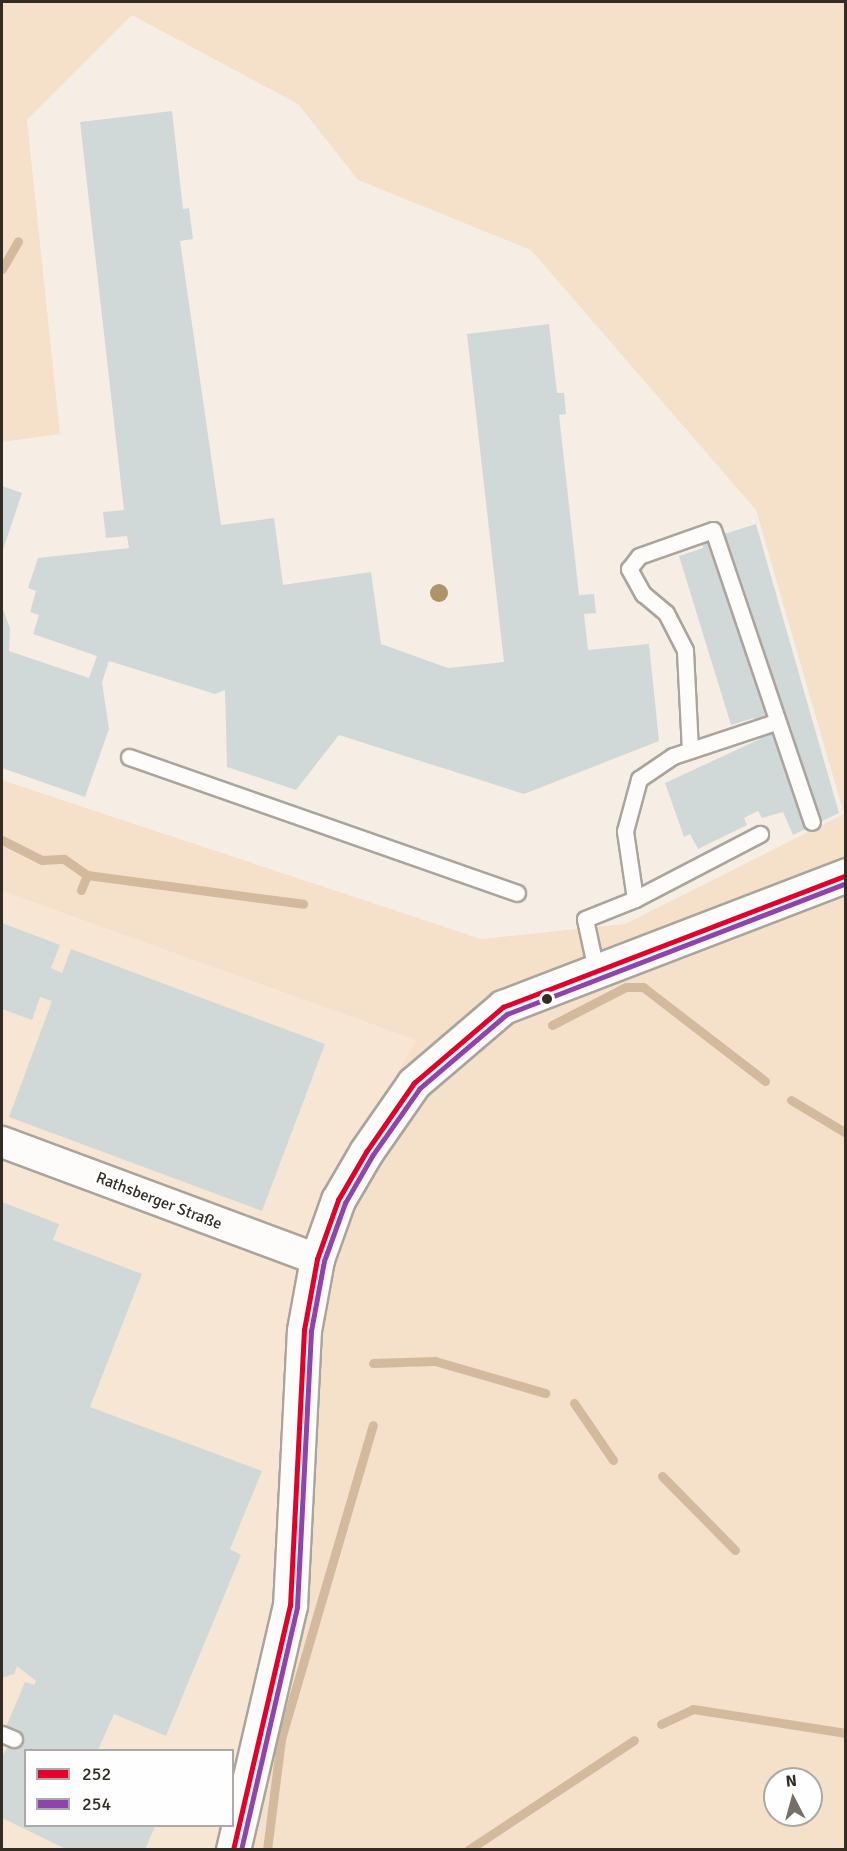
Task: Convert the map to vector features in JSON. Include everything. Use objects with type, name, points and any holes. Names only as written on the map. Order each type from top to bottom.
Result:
[{"type":"street","points":[[234,1834],[290,1606],[298,1394],[318,1259],[338,1200],[414,1083],[503,1007],[846,875]]},
{"type":"street","name":"Rathsberger Straße","points":[[2,1142],[318,1259]]},
{"type":"lane","points":[[690,750],[685,650],[666,613],[643,594],[629,569],[639,556],[713,530],[776,722],[812,822]]},
{"type":"lane","points":[[635,899],[625,831],[639,779],[690,750],[776,722]]},
{"type":"lane","points":[[129,757],[517,893]]},
{"type":"lane","points":[[596,970],[585,919],[635,899],[760,834]]},
{"type":"shaded area","points":[[2,2],[845,2],[845,1849],[216,1849],[220,1827],[234,1827],[234,1816],[267,1658],[278,1578],[285,1360],[312,1223],[416,1040],[2,891],[2,780],[481,939],[625,924],[844,814],[756,510],[531,250],[358,180],[298,104],[132,15],[27,120],[60,434],[2,442]]},
{"type":"shaded area","points":[[2,891],[416,1040],[312,1223],[285,1360],[278,1578],[267,1658],[234,1777],[234,1749],[24,1749],[24,1827],[220,1827],[216,1849],[2,1849]]},
{"type":"building","points":[[172,111],[183,209],[189,208],[193,239],[180,241],[221,525],[274,518],[283,585],[371,572],[381,644],[448,668],[504,662],[467,334],[549,324],[557,393],[564,393],[566,414],[559,415],[579,595],[594,594],[596,613],[584,614],[588,650],[649,644],[659,741],[524,794],[339,735],[296,790],[227,767],[225,690],[215,694],[109,661],[102,682],[109,729],[85,797],[2,768],[2,607],[10,628],[9,651],[89,678],[97,656],[33,634],[39,615],[30,612],[36,591],[28,588],[38,558],[129,548],[127,536],[106,538],[103,512],[124,510],[80,122]]},
{"type":"building","points":[[2,486],[22,493],[2,553]]},
{"type":"building","points":[[756,524],[839,813],[793,835],[783,812],[762,818],[758,811],[744,818],[747,825],[698,849],[690,834],[684,837],[665,783],[760,739],[754,718],[731,725],[679,556],[703,548],[702,541]]},
{"type":"building","points":[[2,923],[60,945],[51,968],[62,973],[71,949],[325,1044],[262,1211],[9,1117],[52,1001],[40,997],[32,1020],[2,1009]]},
{"type":"building","points":[[2,1202],[59,1224],[53,1240],[142,1274],[90,1407],[262,1471],[230,1549],[241,1555],[166,1736],[114,1714],[98,1749],[24,1749],[24,1827],[155,1827],[145,1850],[68,1850],[2,1818],[2,1757],[17,1731],[6,1727],[25,1682],[34,1685],[36,1681],[17,1666],[14,1674],[2,1678]]},
{"type":"waterway","points":[[2,269],[18,241]]},
{"type":"waterway","points":[[2,840],[42,860],[64,859],[87,875],[303,904]]},
{"type":"waterway","points":[[81,890],[87,875]]},
{"type":"waterway","points":[[552,1025],[626,987],[643,987],[765,1081]]},
{"type":"waterway","points":[[791,1100],[846,1133]]},
{"type":"waterway","points":[[373,1363],[435,1361],[545,1393]]},
{"type":"waterway","points":[[574,1403],[613,1460]]},
{"type":"waterway","points":[[267,1850],[281,1739],[373,1425]]},
{"type":"waterway","points":[[662,1476],[735,1550]]},
{"type":"waterway","points":[[661,1724],[693,1709],[846,1733]]},
{"type":"waterway","points":[[468,1850],[634,1740]]},
{"type":"transit line","name":"252","points":[[233,1850],[290,1606],[304,1330],[317,1259],[338,1200],[366,1152],[414,1083],[503,1007],[846,875]]},
{"type":"transit line","name":"254","points":[[241,1850],[297,1607],[311,1331],[324,1261],[345,1203],[372,1156],[420,1088],[507,1014],[846,883]]}]
